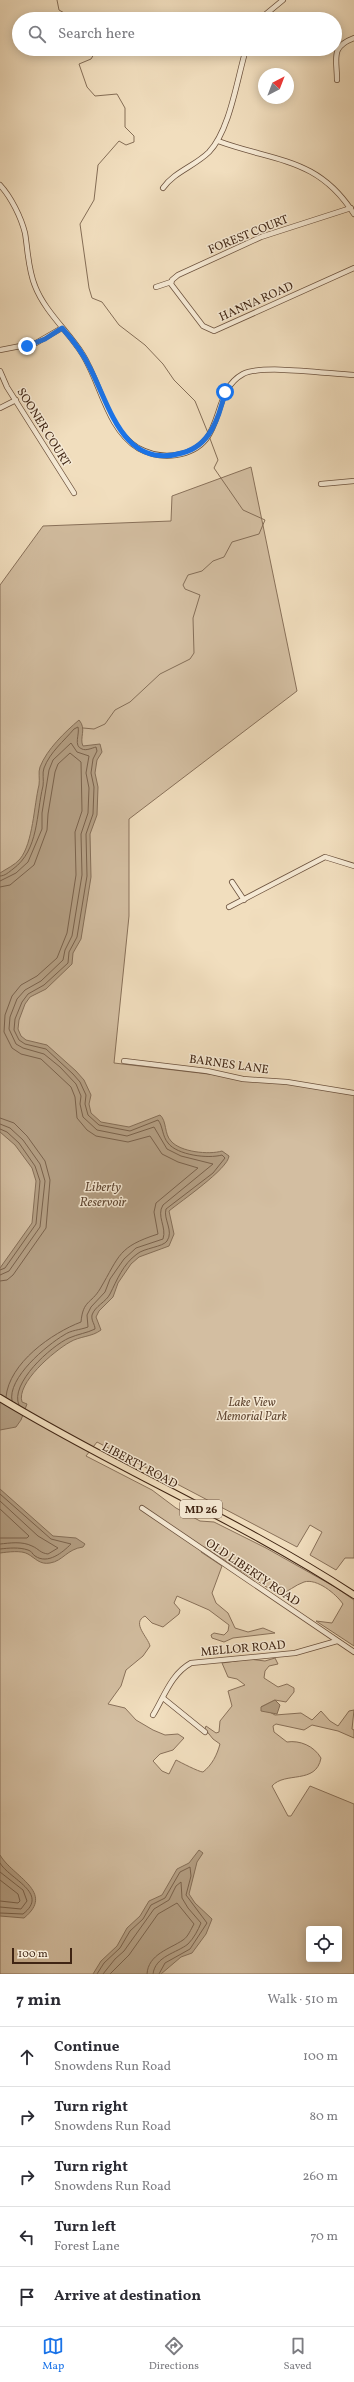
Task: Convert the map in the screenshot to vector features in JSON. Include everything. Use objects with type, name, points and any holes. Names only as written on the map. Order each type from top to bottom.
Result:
[{"type":"main road","name":"LIBERTY ROAD","points":[[0,1398],[46,1426],[293,1558],[354,1595]]},
{"type":"street","points":[[268,12],[283,0]]},
{"type":"street","points":[[342,43],[354,38]]},
{"type":"street","points":[[163,188],[172,178],[201,160],[218,141],[224,128],[244,56]]},
{"type":"street","points":[[337,80],[338,56]]},
{"type":"street","points":[[218,141],[314,172],[337,190],[354,214]]},
{"type":"street","points":[[0,185],[8,197],[24,232],[29,263],[36,288],[90,368],[118,428],[135,446],[152,454],[170,456],[192,450],[203,441],[213,429],[227,387],[235,380],[253,370],[354,375]]},
{"type":"street","name":"FOREST COURT","points":[[171,282],[178,275],[261,237],[351,208]]},
{"type":"street","name":"HANNA ROAD","points":[[171,282],[187,306],[207,329],[214,331],[354,268]]},
{"type":"street","points":[[156,287],[171,282]]},
{"type":"street","points":[[0,350],[20,348],[36,343],[62,328]]},
{"type":"street","name":"SOONER COURT","points":[[0,371],[16,400],[74,493]]},
{"type":"street","points":[[0,408],[16,400]]},
{"type":"street","points":[[321,484],[354,481]]},
{"type":"street","points":[[229,907],[325,857],[354,866]]},
{"type":"street","points":[[232,882],[244,900]]},
{"type":"street","name":"BARNES LANE","points":[[124,1061],[207,1071],[243,1079],[287,1082],[354,1093]]},
{"type":"street","name":"OLD LIBERTY ROAD","points":[[142,1508],[354,1652]]},
{"type":"street","name":"MELLOR ROAD","points":[[153,1715],[172,1680],[181,1670],[191,1663],[294,1653],[338,1641]]},
{"type":"street","points":[[163,1698],[205,1732]]},
{"type":"green space","name":"Lake View Memorial Park","points":[[251,467],[297,691],[129,819],[129,916],[114,1063],[354,1091],[354,1558],[345,1558],[336,1570],[310,1555],[322,1532],[310,1525],[297,1547],[97,1442],[86,1456],[152,1490],[176,1508],[200,1521],[214,1522],[266,1548],[335,1587],[354,1600],[354,1646],[316,1621],[332,1623],[343,1604],[326,1588],[315,1582],[309,1581],[304,1582],[279,1595],[204,1547],[201,1552],[222,1566],[212,1593],[216,1603],[228,1613],[235,1628],[248,1632],[263,1628],[275,1633],[233,1638],[224,1642],[212,1638],[211,1635],[214,1633],[224,1635],[228,1631],[229,1625],[209,1610],[177,1596],[174,1603],[180,1610],[179,1614],[163,1627],[152,1623],[145,1616],[141,1619],[140,1626],[150,1646],[143,1656],[126,1670],[121,1686],[108,1704],[125,1708],[136,1720],[153,1730],[165,1735],[178,1734],[184,1738],[173,1750],[160,1754],[153,1761],[162,1771],[169,1774],[176,1760],[203,1772],[212,1763],[216,1756],[220,1744],[213,1739],[205,1729],[206,1726],[216,1733],[219,1732],[220,1721],[232,1706],[228,1691],[245,1685],[237,1679],[228,1677],[222,1663],[249,1659],[265,1661],[275,1658],[278,1664],[269,1666],[265,1671],[264,1678],[278,1687],[287,1684],[294,1688],[294,1692],[286,1702],[275,1700],[261,1707],[275,1715],[301,1713],[312,1720],[321,1711],[330,1721],[338,1726],[349,1711],[354,1710],[352,1729],[354,1730],[354,1738],[338,1731],[312,1725],[304,1730],[276,1724],[273,1726],[274,1732],[287,1742],[302,1743],[311,1747],[321,1758],[318,1766],[313,1772],[307,1775],[284,1779],[272,1786],[288,1816],[291,1816],[310,1786],[354,1804],[354,1974],[0,1974],[0,585],[43,526],[171,521],[172,496]]},
{"type":"water","name":"Liberty Reservoir","points":[[79,720],[83,730],[83,746],[100,744],[102,752],[97,760],[95,773],[98,787],[97,815],[90,834],[91,877],[81,939],[73,953],[72,964],[46,989],[30,997],[25,1004],[19,1020],[18,1029],[21,1036],[26,1040],[47,1045],[76,1071],[84,1080],[91,1095],[89,1104],[91,1113],[101,1122],[129,1127],[160,1115],[164,1121],[167,1135],[175,1145],[195,1152],[210,1153],[222,1151],[229,1156],[227,1162],[221,1169],[169,1211],[174,1234],[169,1246],[139,1257],[131,1264],[118,1283],[113,1297],[99,1311],[96,1317],[101,1330],[94,1334],[70,1342],[46,1360],[30,1377],[25,1386],[22,1394],[22,1402],[27,1404],[21,1420],[16,1427],[0,1430],[0,1268],[32,1223],[36,1181],[32,1168],[15,1145],[0,1132],[0,873],[20,859],[28,844],[39,785],[39,769],[43,760],[57,741]]},
{"type":"water","points":[[0,1489],[53,1536],[76,1538],[85,1544],[83,1547],[73,1550],[58,1560],[50,1563],[40,1562],[22,1552],[0,1553]]},
{"type":"water","points":[[275,1700],[280,1705],[277,1714],[261,1711],[261,1707]]},
{"type":"water","points":[[199,1850],[203,1853],[197,1862],[189,1894],[195,1903],[212,1919],[206,1934],[192,1953],[181,1957],[161,1974],[93,1974],[101,1961],[117,1946],[127,1928],[140,1916],[149,1901],[162,1895],[177,1869],[189,1863]]},
{"type":"water","points":[[0,1855],[34,1892],[36,1900],[33,1909],[24,1918],[0,1916]]},
{"type":"waterway","points":[[57,0],[59,10],[63,12]]},
{"type":"waterway","points":[[93,56],[91,59],[79,64],[87,87],[95,96],[117,94],[125,108],[125,127],[134,136],[134,142],[126,145],[119,141],[98,165],[94,200],[80,224],[89,288],[92,298],[102,302],[119,325],[145,345],[163,364],[174,380],[195,401],[208,433]]},
{"type":"waterway","points":[[83,728],[94,729],[105,724],[115,710],[130,702],[160,674],[190,659],[194,653],[193,618],[200,595],[185,589],[183,585],[188,575],[202,571],[213,561],[224,557],[232,542],[259,534],[265,520],[243,510],[214,468],[218,460],[209,436]]},
{"type":"route","points":[[27,346],[45,339],[62,328],[83,355],[118,428],[135,446],[152,454],[170,456],[198,447],[216,423],[222,407],[225,392]]}]
